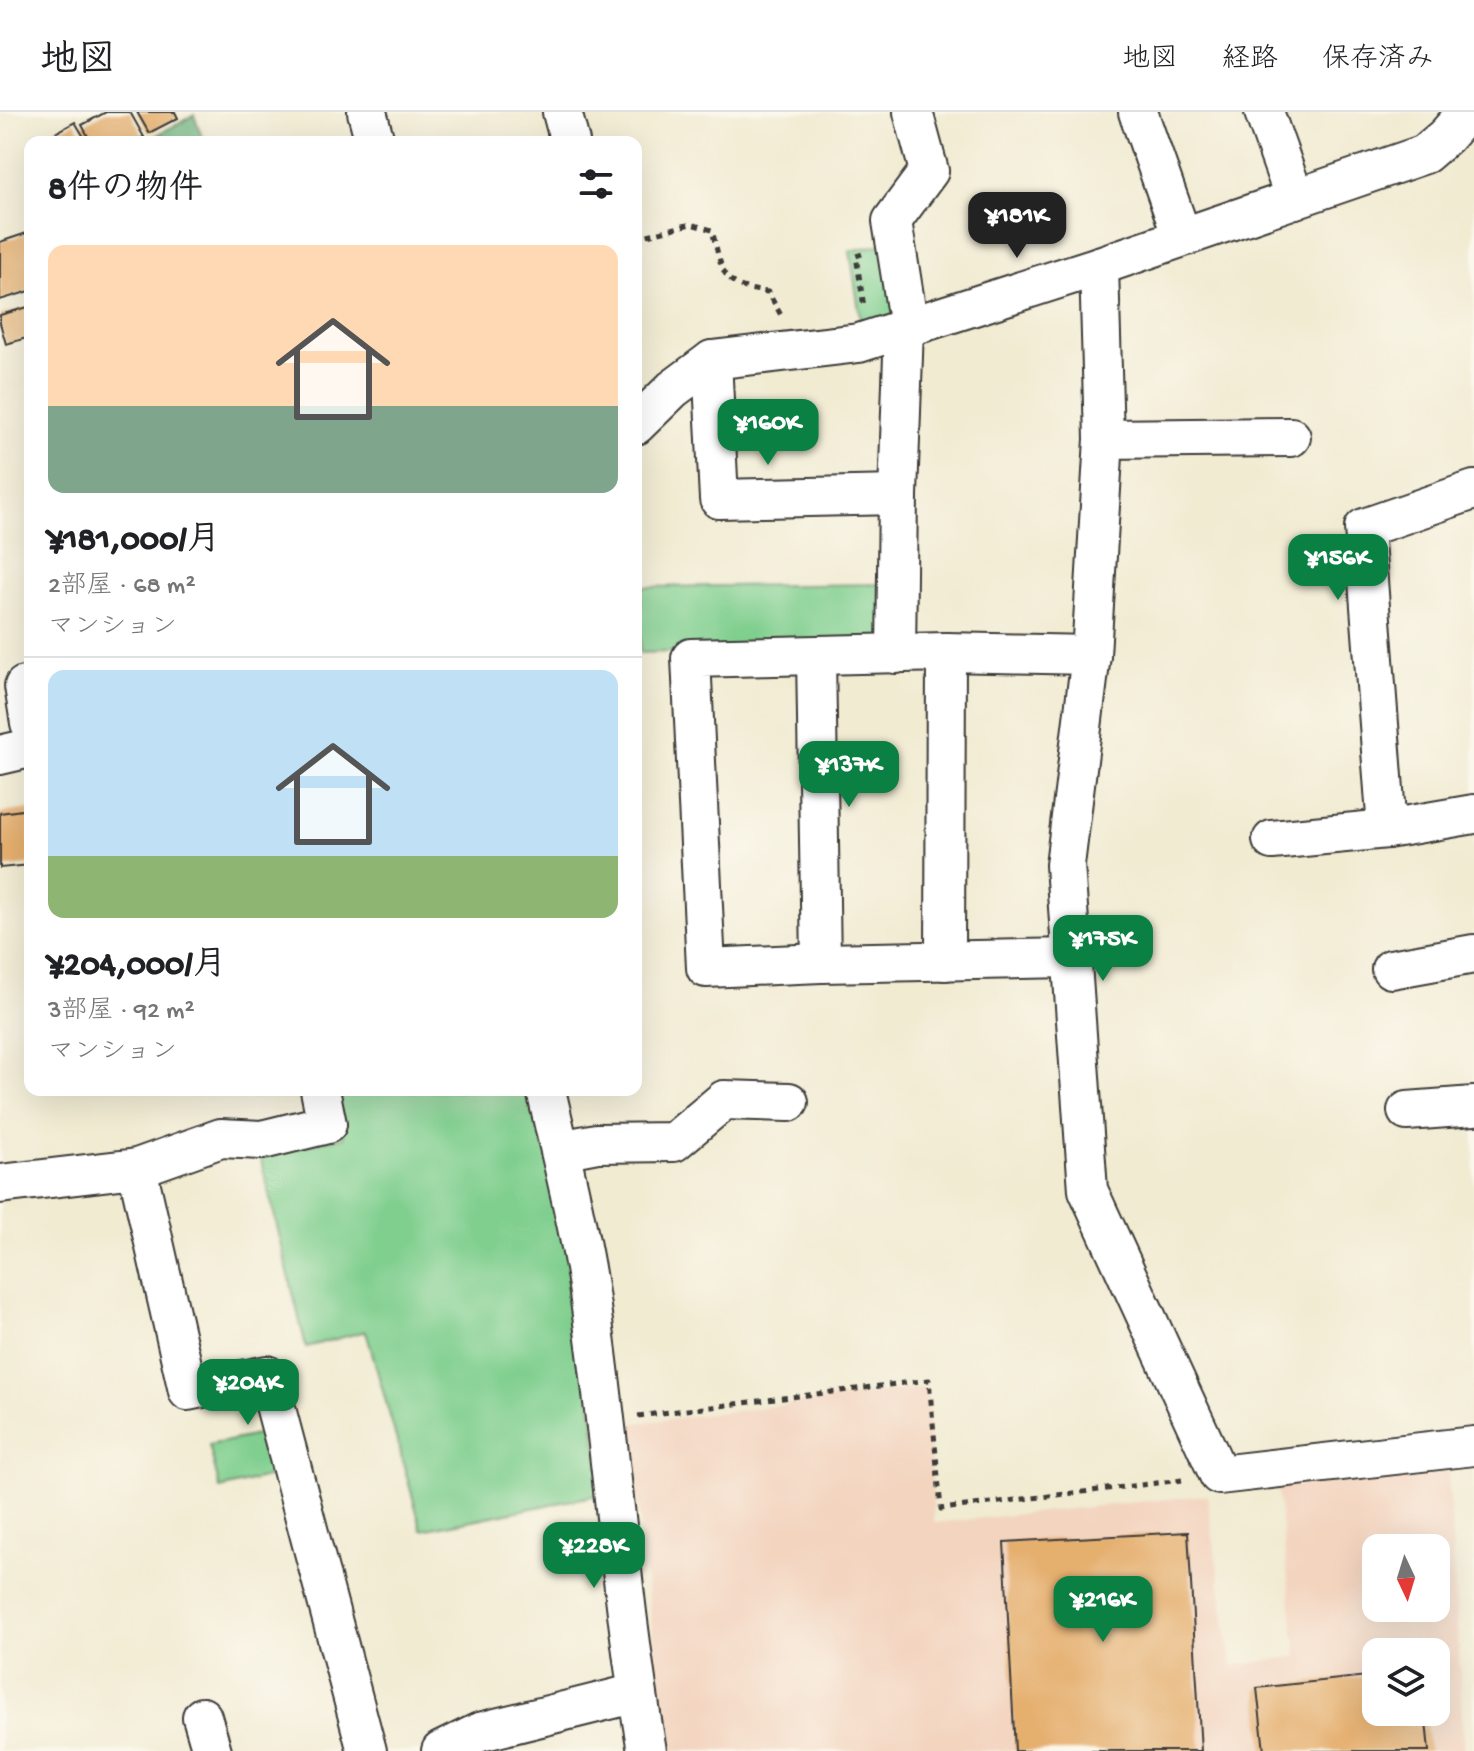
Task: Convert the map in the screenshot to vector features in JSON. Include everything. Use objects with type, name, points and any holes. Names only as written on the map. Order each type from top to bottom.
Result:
[{"type":"street","points":[[367,112],[373,136]]},
{"type":"street","points":[[562,112],[568,136]]},
{"type":"street","points":[[896,654],[898,495],[906,328],[892,221],[929,171],[913,112]]},
{"type":"street","points":[[1138,112],[1182,237]]},
{"type":"street","points":[[1264,112],[1295,199]]},
{"type":"street","points":[[642,408],[712,360],[859,343],[1099,266],[1425,154],[1459,121],[1474,115]]},
{"type":"street","points":[[1099,266],[1104,439],[1091,655],[1065,865],[1088,1190],[1219,1475],[1474,1446]]},
{"type":"street","points":[[712,360],[719,499],[898,495]]},
{"type":"street","points":[[1104,439],[1291,437]]},
{"type":"street","points":[[1387,829],[1364,528],[1474,490]]},
{"type":"street","points":[[1071,958],[706,968],[691,658],[946,652],[1091,655]]},
{"type":"street","points":[[945,961],[946,652]]},
{"type":"street","points":[[816,656],[821,963]]},
{"type":"street","points":[[0,755],[24,749]]},
{"type":"street","points":[[1272,840],[1387,829],[1474,814]]},
{"type":"street","points":[[1391,969],[1474,954]]},
{"type":"street","points":[[560,1150],[597,1143],[674,1142],[724,1100],[771,1093]]},
{"type":"street","points":[[0,1184],[137,1168],[221,1138],[262,1140],[327,1124],[321,1096]]},
{"type":"street","points":[[547,1096],[587,1277],[637,1693],[647,1751]]},
{"type":"street","points":[[1407,1111],[1474,1106]]},
{"type":"street","points":[[137,1168],[188,1391],[267,1375],[367,1751]]},
{"type":"street","points":[[441,1751],[480,1732],[637,1693]]},
{"type":"path","points":[[642,236],[691,224],[712,230],[724,275],[744,289],[768,292],[781,313],[789,351]]},
{"type":"path","points":[[606,1420],[929,1380],[941,1509],[1219,1475]]},
{"type":"shaded area","points":[[927,1387],[934,1523],[1207,1495],[1232,1666],[1297,1656],[1277,1488],[1448,1467],[1464,1751],[665,1751],[629,1424]]},
{"type":"green space","points":[[194,115],[202,136],[155,136]]},
{"type":"green space","points":[[892,242],[903,317],[862,329],[850,251]]},
{"type":"green space","points":[[887,584],[886,645],[642,653],[642,587]]},
{"type":"green space","points":[[337,1096],[534,1096],[575,1279],[603,1494],[422,1530],[366,1331],[306,1347],[260,1155],[344,1137]]},
{"type":"green space","points":[[281,1430],[294,1470],[220,1489],[209,1445]]},
{"type":"building","points":[[106,112],[130,112],[143,136],[88,136],[82,125]]},
{"type":"building","points":[[137,112],[175,112],[178,118],[149,133]]},
{"type":"building","points":[[75,122],[83,136],[50,136]]},
{"type":"building","points":[[24,234],[24,293],[0,300],[0,242]]},
{"type":"building","points":[[24,308],[24,339],[6,344],[0,315]]},
{"type":"building","points":[[24,810],[24,866],[0,868],[0,813]]},
{"type":"building","points":[[1188,1532],[1201,1751],[1015,1751],[1004,1542]]},
{"type":"building","points":[[1362,1677],[1362,1726],[1426,1726],[1429,1751],[1264,1751],[1257,1688]]}]
